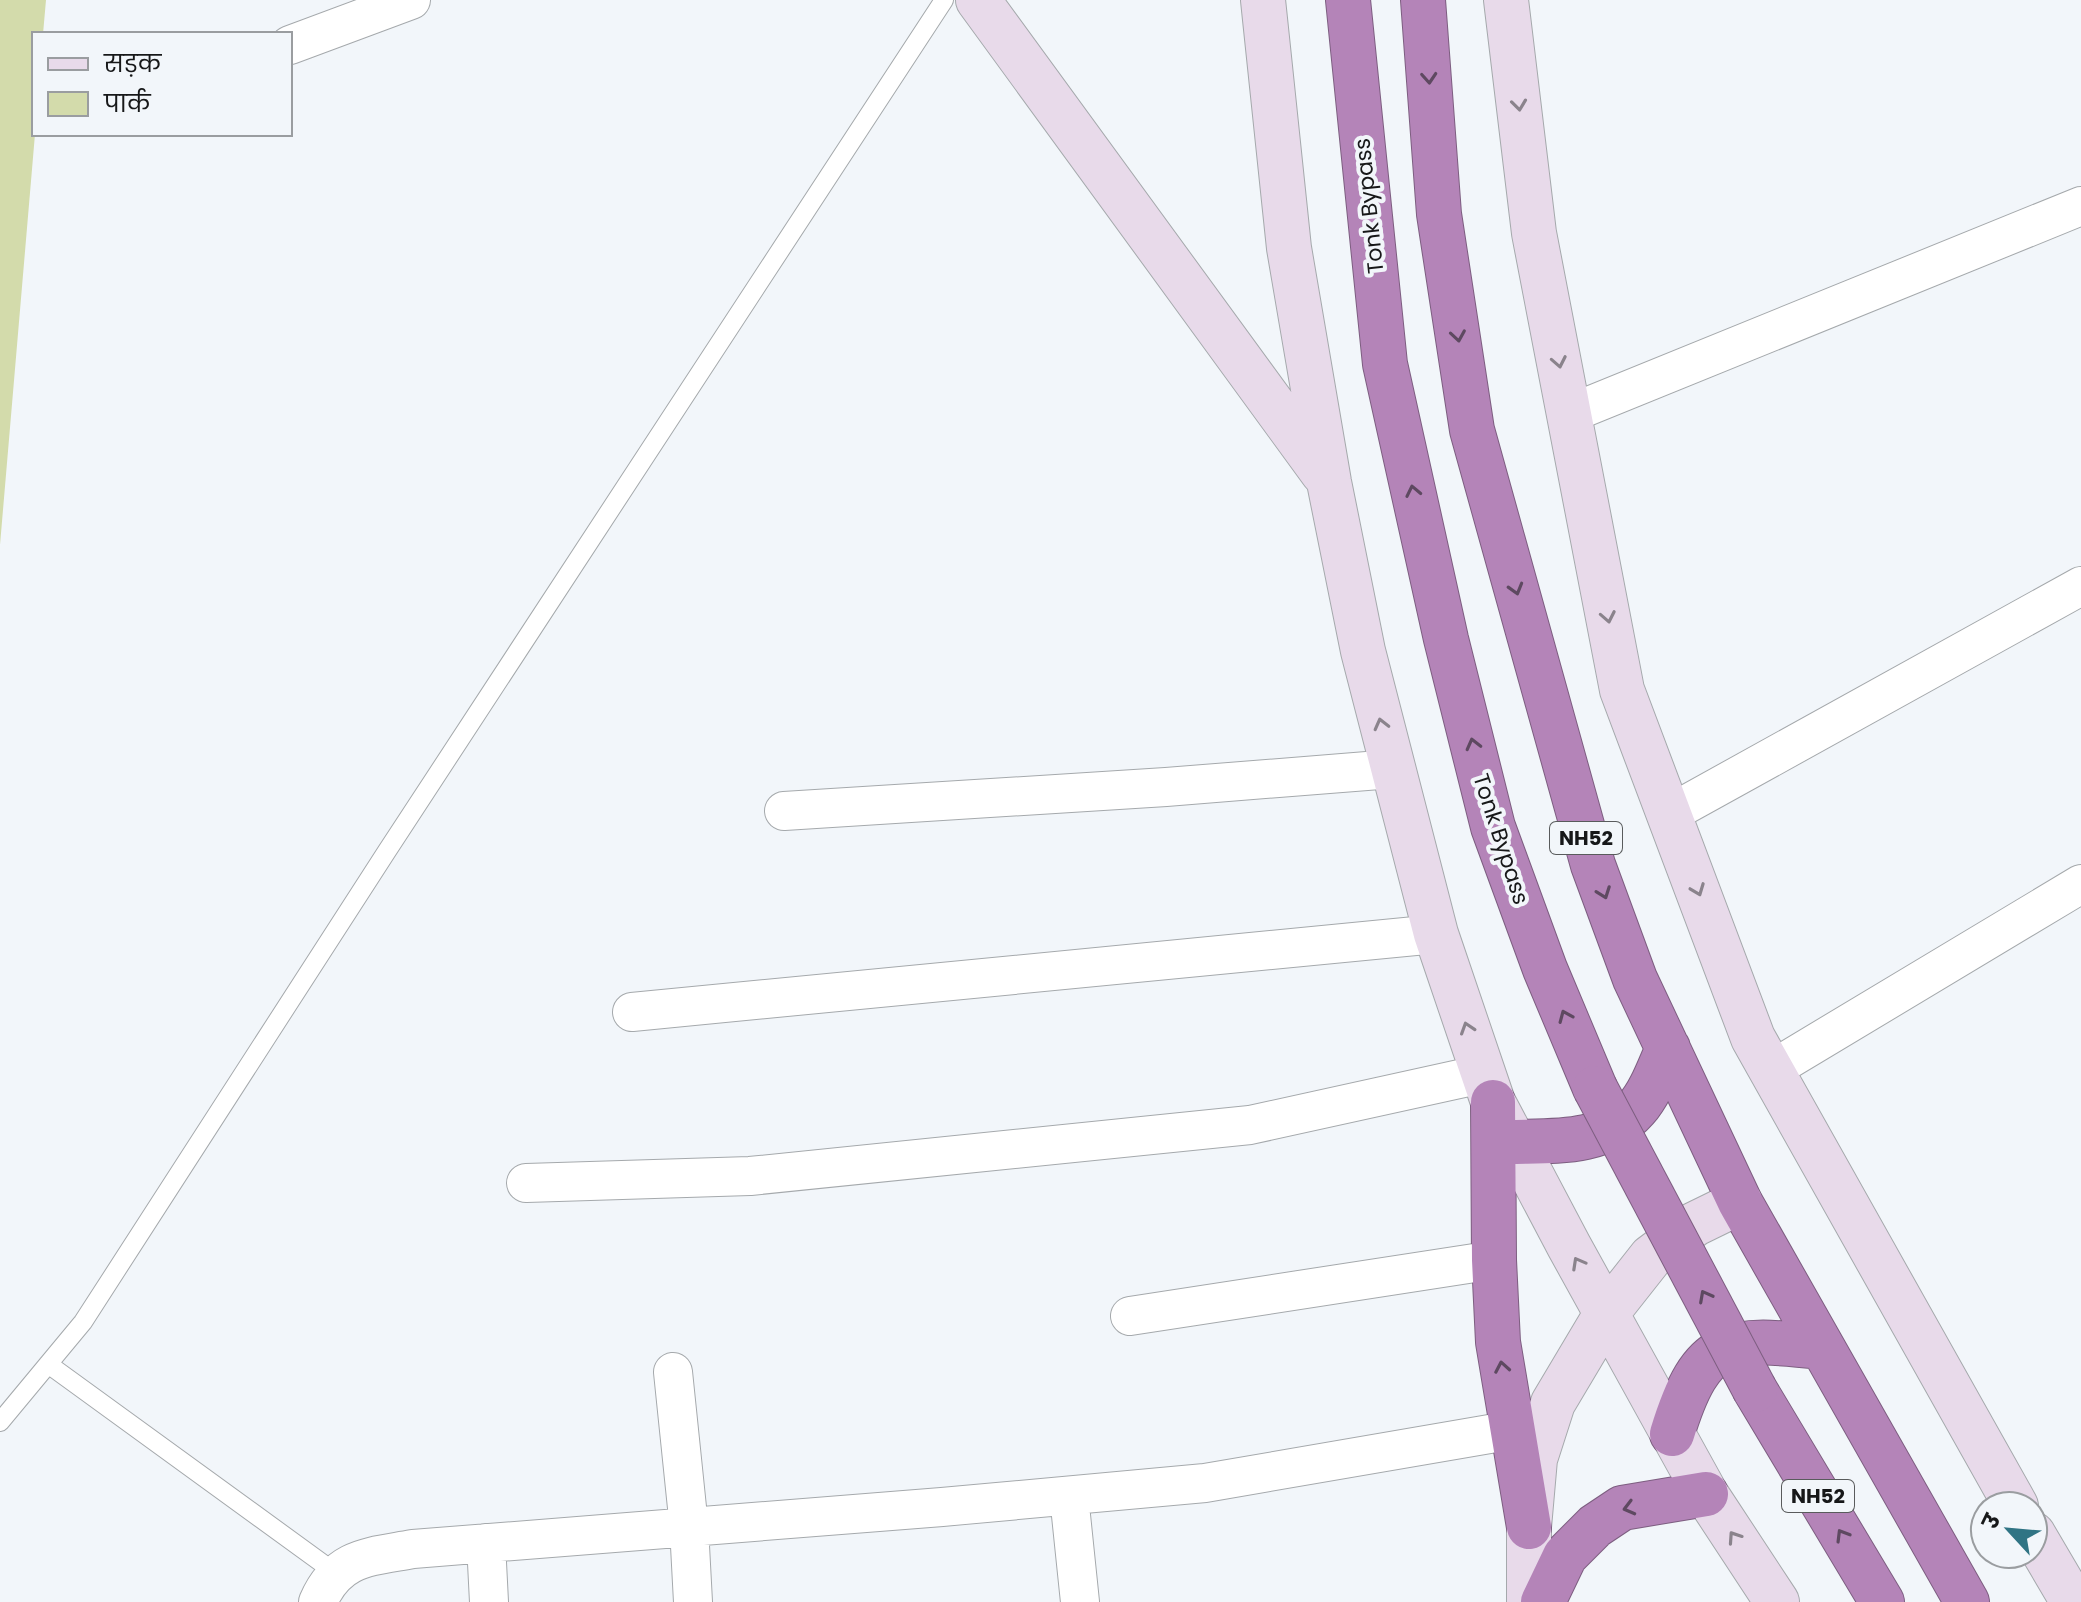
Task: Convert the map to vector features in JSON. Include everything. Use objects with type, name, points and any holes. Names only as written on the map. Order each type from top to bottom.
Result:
[{"type":"highway","name":"Tonk Bypass","points":[[1348,0],[1385,364],[1446,639],[1493,827],[1545,969],[1595,1088],[1755,1390],[1882,1602]]},
{"type":"highway","name":"NH52","points":[[1423,0],[1439,214],[1472,430],[1593,865],[1635,979],[1740,1202],[1967,1602]]},
{"type":"highway","points":[[1514,1142],[1571,1140],[1597,1135],[1619,1124],[1636,1109],[1648,1091],[1668,1048]]},
{"type":"highway","points":[[1488,1088],[1498,1342],[1529,1527]]},
{"type":"highway","points":[[1672,1434],[1683,1396],[1699,1368],[1717,1353],[1743,1342],[1822,1347]]},
{"type":"highway","points":[[1543,1602],[1565,1556],[1595,1526],[1622,1508],[1706,1494]]},
{"type":"street","points":[[292,44],[411,0]]},
{"type":"street","points":[[978,0],[1329,482]]},
{"type":"street","points":[[1263,0],[1289,248],[1329,482],[1363,651],[1436,934],[1488,1088],[1514,1142],[1706,1494],[1777,1602]]},
{"type":"street","points":[[1506,0],[1534,233],[1622,690],[1753,1038],[2007,1490]]},
{"type":"street","points":[[1569,414],[2081,206]]},
{"type":"street","points":[[1669,814],[2081,586]]},
{"type":"street","points":[[784,811],[1392,769]]},
{"type":"street","points":[[1771,1070],[2081,884]]},
{"type":"street","points":[[632,1012],[1436,934]]},
{"type":"street","points":[[526,1183],[750,1176],[1250,1125],[1488,1088]]},
{"type":"street","points":[[1529,1602],[1529,1527],[1535,1459],[1553,1403],[1606,1314],[1651,1257],[1695,1224],[1740,1202]]},
{"type":"street","points":[[1130,1316],[1494,1260]]},
{"type":"street","points":[[673,1372],[689,1527],[693,1602]]},
{"type":"street","points":[[327,1588],[354,1560],[413,1549],[1205,1483],[1513,1430]]},
{"type":"street","points":[[1069,1496],[1080,1602]]},
{"type":"street","points":[[486,1543],[489,1602]]},
{"type":"street","points":[[2049,1561],[2073,1602]]},
{"type":"lane","points":[[0,1422],[92,1309],[387,851],[944,0]]},
{"type":"lane","points":[[48,1364],[327,1588]]},
{"type":"green space","points":[[0,0],[46,0],[43,32],[32,32],[32,136],[35,136],[0,545]]}]
